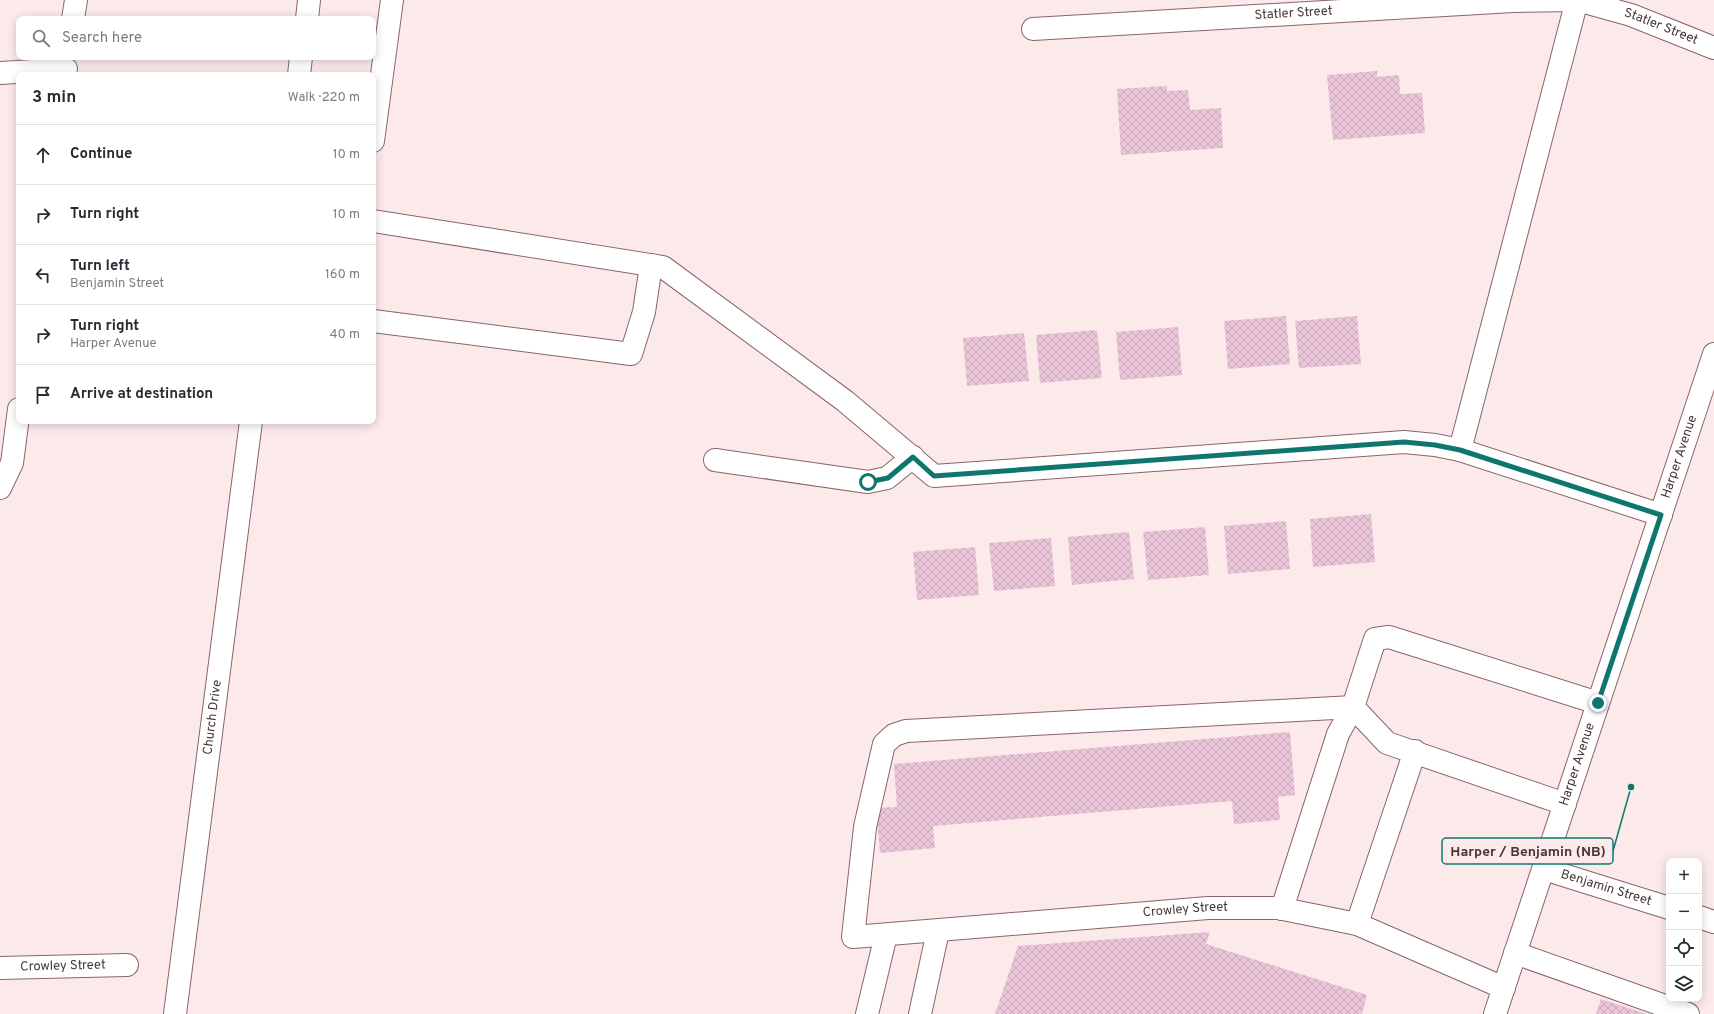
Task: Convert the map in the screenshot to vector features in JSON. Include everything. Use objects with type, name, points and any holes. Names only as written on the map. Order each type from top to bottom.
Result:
[{"type":"street","points":[[73,16],[76,0]]},
{"type":"street","points":[[307,16],[309,0]]},
{"type":"street","points":[[376,119],[392,0]]},
{"type":"street","points":[[1460,450],[1577,0]]},
{"type":"street","name":"Statler Street","points":[[1033,29],[1505,2],[1577,0],[1631,15],[1714,48]]},
{"type":"street","points":[[298,72],[300,60]]},
{"type":"street","points":[[0,73],[66,67]]},
{"type":"street","points":[[376,221],[663,267],[845,401],[934,476],[1404,442],[1435,445],[1460,450],[1661,515]]},
{"type":"street","points":[[376,321],[630,354],[644,312],[651,265]]},
{"type":"street","name":"Harper Avenue","points":[[1495,1014],[1661,515],[1712,367]]},
{"type":"street","points":[[0,488],[12,463],[17,424]]},
{"type":"street","name":"Church Drive","points":[[175,1014],[251,424]]},
{"type":"street","points":[[715,460],[868,482],[888,478],[913,457]]},
{"type":"street","points":[[1282,909],[1338,734],[1353,707],[1375,639],[1389,637],[1598,703]]},
{"type":"street","points":[[1353,707],[1387,743],[1565,804]]},
{"type":"street","name":"Crowley Street","points":[[1353,707],[906,731],[894,735],[884,744],[866,827],[853,937],[1208,908],[1282,909],[1357,924],[1504,988]]},
{"type":"street","points":[[1357,924],[1414,751]]},
{"type":"street","name":"Benjamin Street","points":[[1544,869],[1666,907]]},
{"type":"street","points":[[1702,918],[1714,922]]},
{"type":"street","points":[[920,1014],[938,931]]},
{"type":"street","points":[[867,1014],[886,935]]},
{"type":"street","points":[[1515,953],[1688,1014]]},
{"type":"street","name":"Crowley Street","points":[[0,968],[127,965]]},
{"type":"building","points":[[1377,71],[1377,77],[1399,75],[1400,94],[1422,93],[1425,133],[1333,140],[1327,75]]},
{"type":"building","points":[[1167,86],[1167,91],[1188,90],[1190,110],[1221,108],[1223,148],[1121,155],[1117,89]]},
{"type":"building","points":[[1286,316],[1290,364],[1228,369],[1224,321]]},
{"type":"building","points":[[1357,316],[1361,364],[1299,368],[1295,321]]},
{"type":"building","points":[[1178,327],[1182,375],[1120,380],[1116,332]]},
{"type":"building","points":[[1097,330],[1102,378],[1040,383],[1036,335]]},
{"type":"building","points":[[1024,333],[1029,381],[967,386],[963,338]]},
{"type":"building","points":[[1371,514],[1375,562],[1313,567],[1310,519]]},
{"type":"building","points":[[1286,521],[1290,569],[1228,574],[1224,526]]},
{"type":"building","points":[[1205,527],[1209,575],[1148,580],[1143,532]]},
{"type":"building","points":[[1129,532],[1134,579],[1072,585],[1068,537]]},
{"type":"building","points":[[1051,538],[1055,586],[994,591],[989,543]]},
{"type":"building","points":[[975,547],[979,595],[917,600],[913,552]]},
{"type":"building","points":[[1290,732],[1295,795],[1278,797],[1280,820],[1234,824],[1232,801],[933,826],[935,848],[880,853],[876,808],[897,807],[894,764]]},
{"type":"building","points":[[1210,932],[1206,944],[1367,995],[1362,1014],[995,1014],[1018,946]]},
{"type":"building","points":[[1601,999],[1647,1014],[1596,1014]]},
{"type":"place","name":"Harper / Benjamin (NB)","points":[[1631,787]]},
{"type":"route","points":[[868,482],[888,478],[913,457],[934,476],[1404,442],[1435,445],[1460,450],[1661,515],[1598,703]]}]
